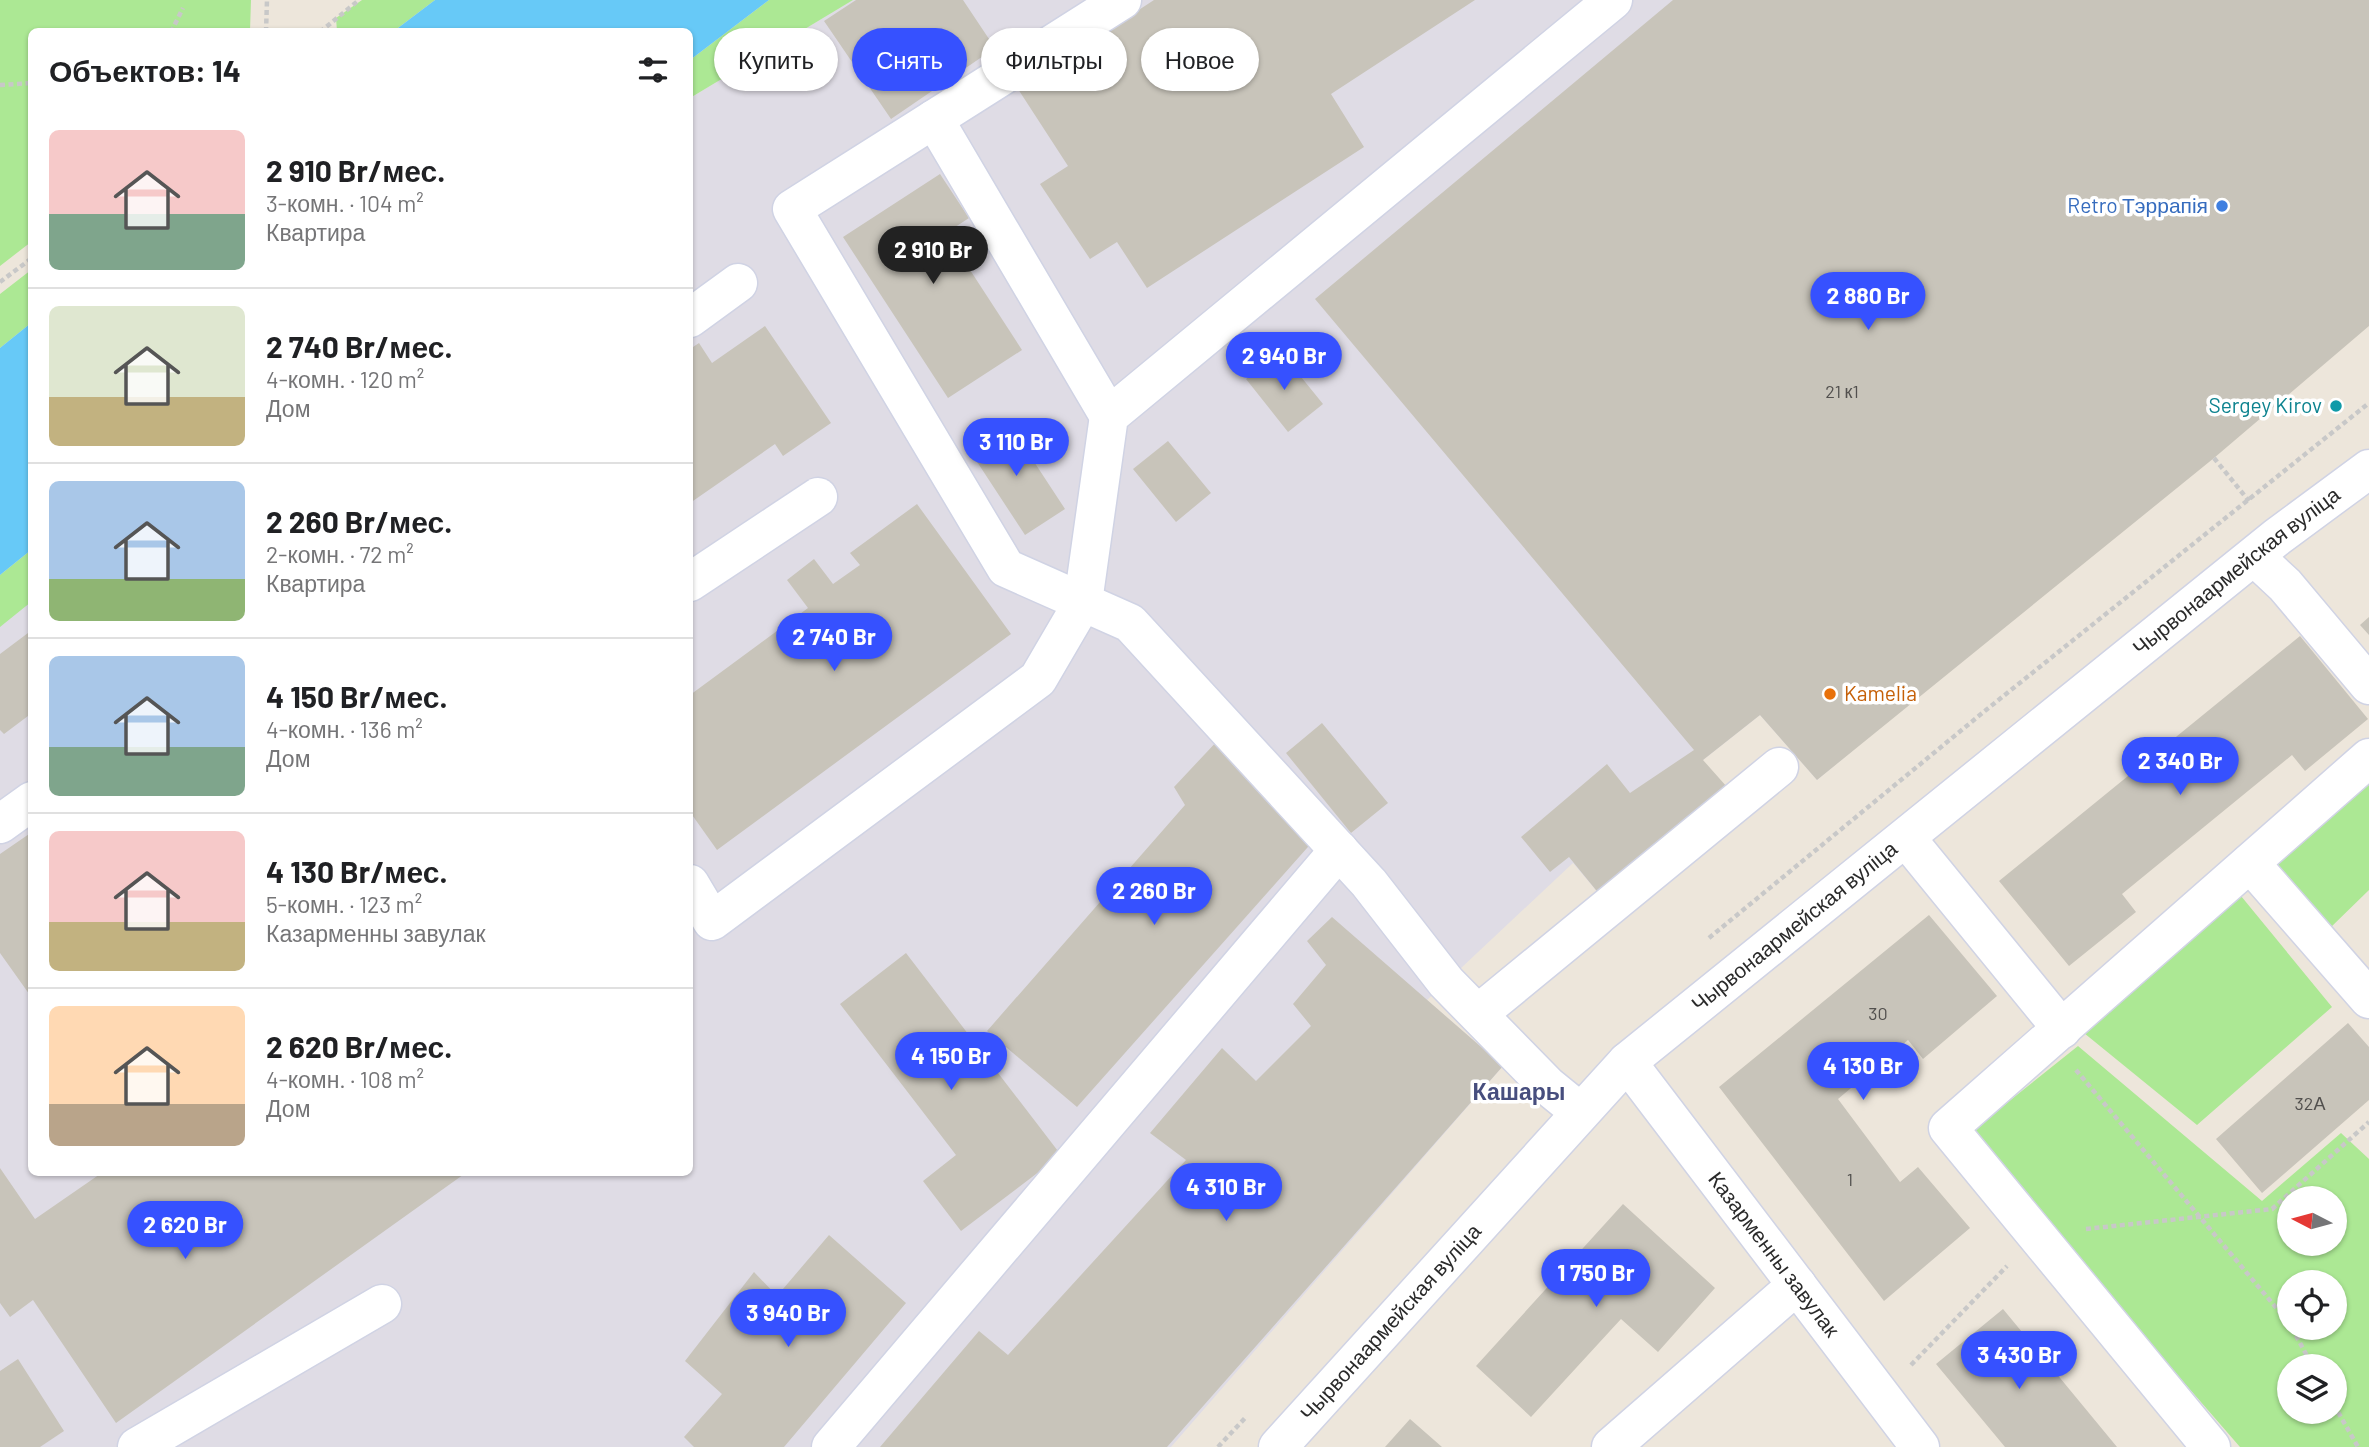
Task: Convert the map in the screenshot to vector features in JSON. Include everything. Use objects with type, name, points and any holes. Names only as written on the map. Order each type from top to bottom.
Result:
[{"type":"street","points":[[1122,0],[792,209],[1006,568],[1129,623],[1369,883],[1446,982],[1548,1087],[1580,1112]]},
{"type":"street","points":[[1109,416],[1613,0]]},
{"type":"street","points":[[693,889],[712,921],[1038,679],[1083,602],[1109,416],[934,119]]},
{"type":"street","points":[[693,316],[738,283]]},
{"type":"street","name":"Чырвонаармейская вуліца","points":[[1278,1447],[1627,1062],[2277,537],[2369,469]]},
{"type":"street","points":[[693,580],[818,497]]},
{"type":"street","points":[[2255,557],[2285,585],[2369,685]]},
{"type":"street","points":[[2211,1447],[1948,1128],[2369,758]]},
{"type":"street","points":[[1478,1014],[1779,767]]},
{"type":"street","points":[[0,824],[28,804]]},
{"type":"street","points":[[1906,838],[2056,1035]]},
{"type":"street","points":[[831,1447],[1339,850]]},
{"type":"street","points":[[2250,863],[2365,985]]},
{"type":"street","name":"Казарменны завулак","points":[[1627,1062],[1920,1447]]},
{"type":"street","points":[[1611,1447],[1797,1285]]},
{"type":"street","points":[[137,1447],[382,1304]]},
{"type":"path","points":[[266,28],[267,0]]},
{"type":"path","points":[[325,28],[359,0]]},
{"type":"path","points":[[173,28],[183,8]]},
{"type":"path","points":[[0,85],[28,83]]},
{"type":"path","points":[[0,282],[28,261]]},
{"type":"path","points":[[2056,1035],[2277,1309]]},
{"type":"path","points":[[1881,1396],[2037,1235],[2272,1209],[2369,1122]]},
{"type":"path","points":[[2345,1424],[2358,1447]]},
{"type":"shaded area","points":[[853,0],[2369,0],[2369,323],[1817,780],[1760,715],[1703,760],[1600,895],[1573,863],[1427,1000],[1503,1066],[1171,1447],[0,1447],[0,621],[28,598],[28,1176],[693,1176],[693,96],[714,84],[714,91],[838,91],[838,28],[806,28]]},
{"type":"green space","points":[[0,0],[251,0],[250,28],[28,28],[28,244],[0,266]]},
{"type":"green space","points":[[362,0],[435,0],[398,28],[337,28],[336,18]]},
{"type":"green space","points":[[769,0],[853,0],[806,28],[732,28]]},
{"type":"green space","points":[[714,42],[714,84],[693,96],[693,58]]},
{"type":"green space","points":[[28,272],[28,325],[0,348],[0,294]]},
{"type":"green space","points":[[28,552],[28,604],[0,627],[0,575]]},
{"type":"green space","points":[[2369,780],[2369,890],[2329,929],[2273,867]]},
{"type":"green space","points":[[2241,896],[2332,1007],[2197,1125],[2084,1033]]},
{"type":"green space","points":[[2078,1046],[2262,1201],[2277,1188],[2277,1256],[2347,1256],[2347,1186],[2279,1186],[2341,1133],[2369,1159],[2369,1447],[2240,1447],[1968,1134]]},
{"type":"water","points":[[435,0],[769,0],[732,28],[714,28],[714,42],[693,58],[693,28],[398,28]]},
{"type":"water","points":[[28,325],[28,552],[0,575],[0,348]]},
{"type":"building","points":[[856,0],[963,0],[982,28],[981,58],[967,67],[967,28],[852,28],[852,62],[838,41],[838,28],[829,28],[824,21]]},
{"type":"building","points":[[1154,0],[1475,0],[1331,94],[1364,147],[1147,288],[1117,242],[1090,259],[1040,184],[1068,166],[1019,91],[1127,91],[1127,28],[1111,28]]},
{"type":"building","points":[[1673,0],[2369,0],[2369,326],[2214,458],[1817,780],[1760,715],[1703,760],[1727,787],[1600,895],[1569,857],[1550,872],[1521,837],[1607,764],[1630,793],[1694,750],[1315,299]]},
{"type":"building","points":[[872,91],[932,91],[891,119]]},
{"type":"building","points":[[940,174],[969,218],[946,233],[1022,350],[948,398],[843,237]]},
{"type":"building","points":[[765,326],[831,423],[783,456],[775,444],[693,501],[693,347],[699,343],[712,363]]},
{"type":"building","points":[[1280,351],[1323,404],[1288,432],[1246,379]]},
{"type":"building","points":[[1008,422],[1065,509],[1025,535],[968,448]]},
{"type":"building","points":[[1168,441],[1211,493],[1176,522],[1133,469]]},
{"type":"building","points":[[917,504],[1011,634],[717,850],[693,816],[693,693],[808,608],[787,580],[814,559],[833,584],[860,565],[850,553]]},
{"type":"building","points":[[2369,617],[2369,635],[2360,625]]},
{"type":"building","points":[[28,633],[28,716],[4,734],[0,730],[0,654]]},
{"type":"building","points":[[2300,636],[2368,719],[2305,771],[2292,755],[2122,894],[2136,912],[2069,966],[1999,881]]},
{"type":"building","points":[[1322,723],[1388,803],[1351,833],[1286,753]]},
{"type":"building","points":[[1220,738],[1315,839],[1077,1107],[987,1031],[1185,805],[1174,787]]},
{"type":"building","points":[[28,835],[28,992],[0,953],[0,854]]},
{"type":"building","points":[[1929,915],[1997,996],[1923,1059],[1908,1040],[1838,1099],[1900,1182],[1918,1167],[1970,1228],[1884,1301],[1719,1087]]},
{"type":"building","points":[[1332,917],[1503,1066],[1167,1447],[880,1447],[979,1331],[1008,1355],[1186,1160],[1150,1133],[1222,1048],[1256,1081],[1311,1026],[1293,1004],[1326,965],[1307,941]]},
{"type":"building","points":[[906,953],[1061,1155],[961,1231],[923,1181],[956,1155],[840,1004]]},
{"type":"building","points":[[2348,1023],[2369,1047],[2369,1100],[2262,1193],[2216,1139]]},
{"type":"building","points":[[0,1168],[35,1219],[97,1176],[461,1176],[116,1423],[33,1300],[10,1317],[0,1303]]},
{"type":"building","points":[[1623,1204],[1715,1288],[1658,1352],[1621,1319],[1531,1417],[1476,1366]]},
{"type":"building","points":[[829,1235],[906,1303],[784,1447],[694,1447],[684,1437],[722,1394],[685,1361],[754,1272],[777,1296]]},
{"type":"building","points":[[2003,1309],[2117,1447],[2005,1447],[1936,1364]]},
{"type":"building","points":[[18,1359],[64,1431],[40,1447],[0,1447],[0,1371]]},
{"type":"building","points":[[1410,1419],[1442,1447],[1385,1447]]},
{"type":"place","name":"Retro Тэррапія","points":[[2222,206]]},
{"type":"place","name":"Sergey Kirov","points":[[2336,406]]},
{"type":"place","name":"Kamelia","points":[[1830,694]]},
{"type":"district","name":"Кашары","points":[[1519,1092]]}]
